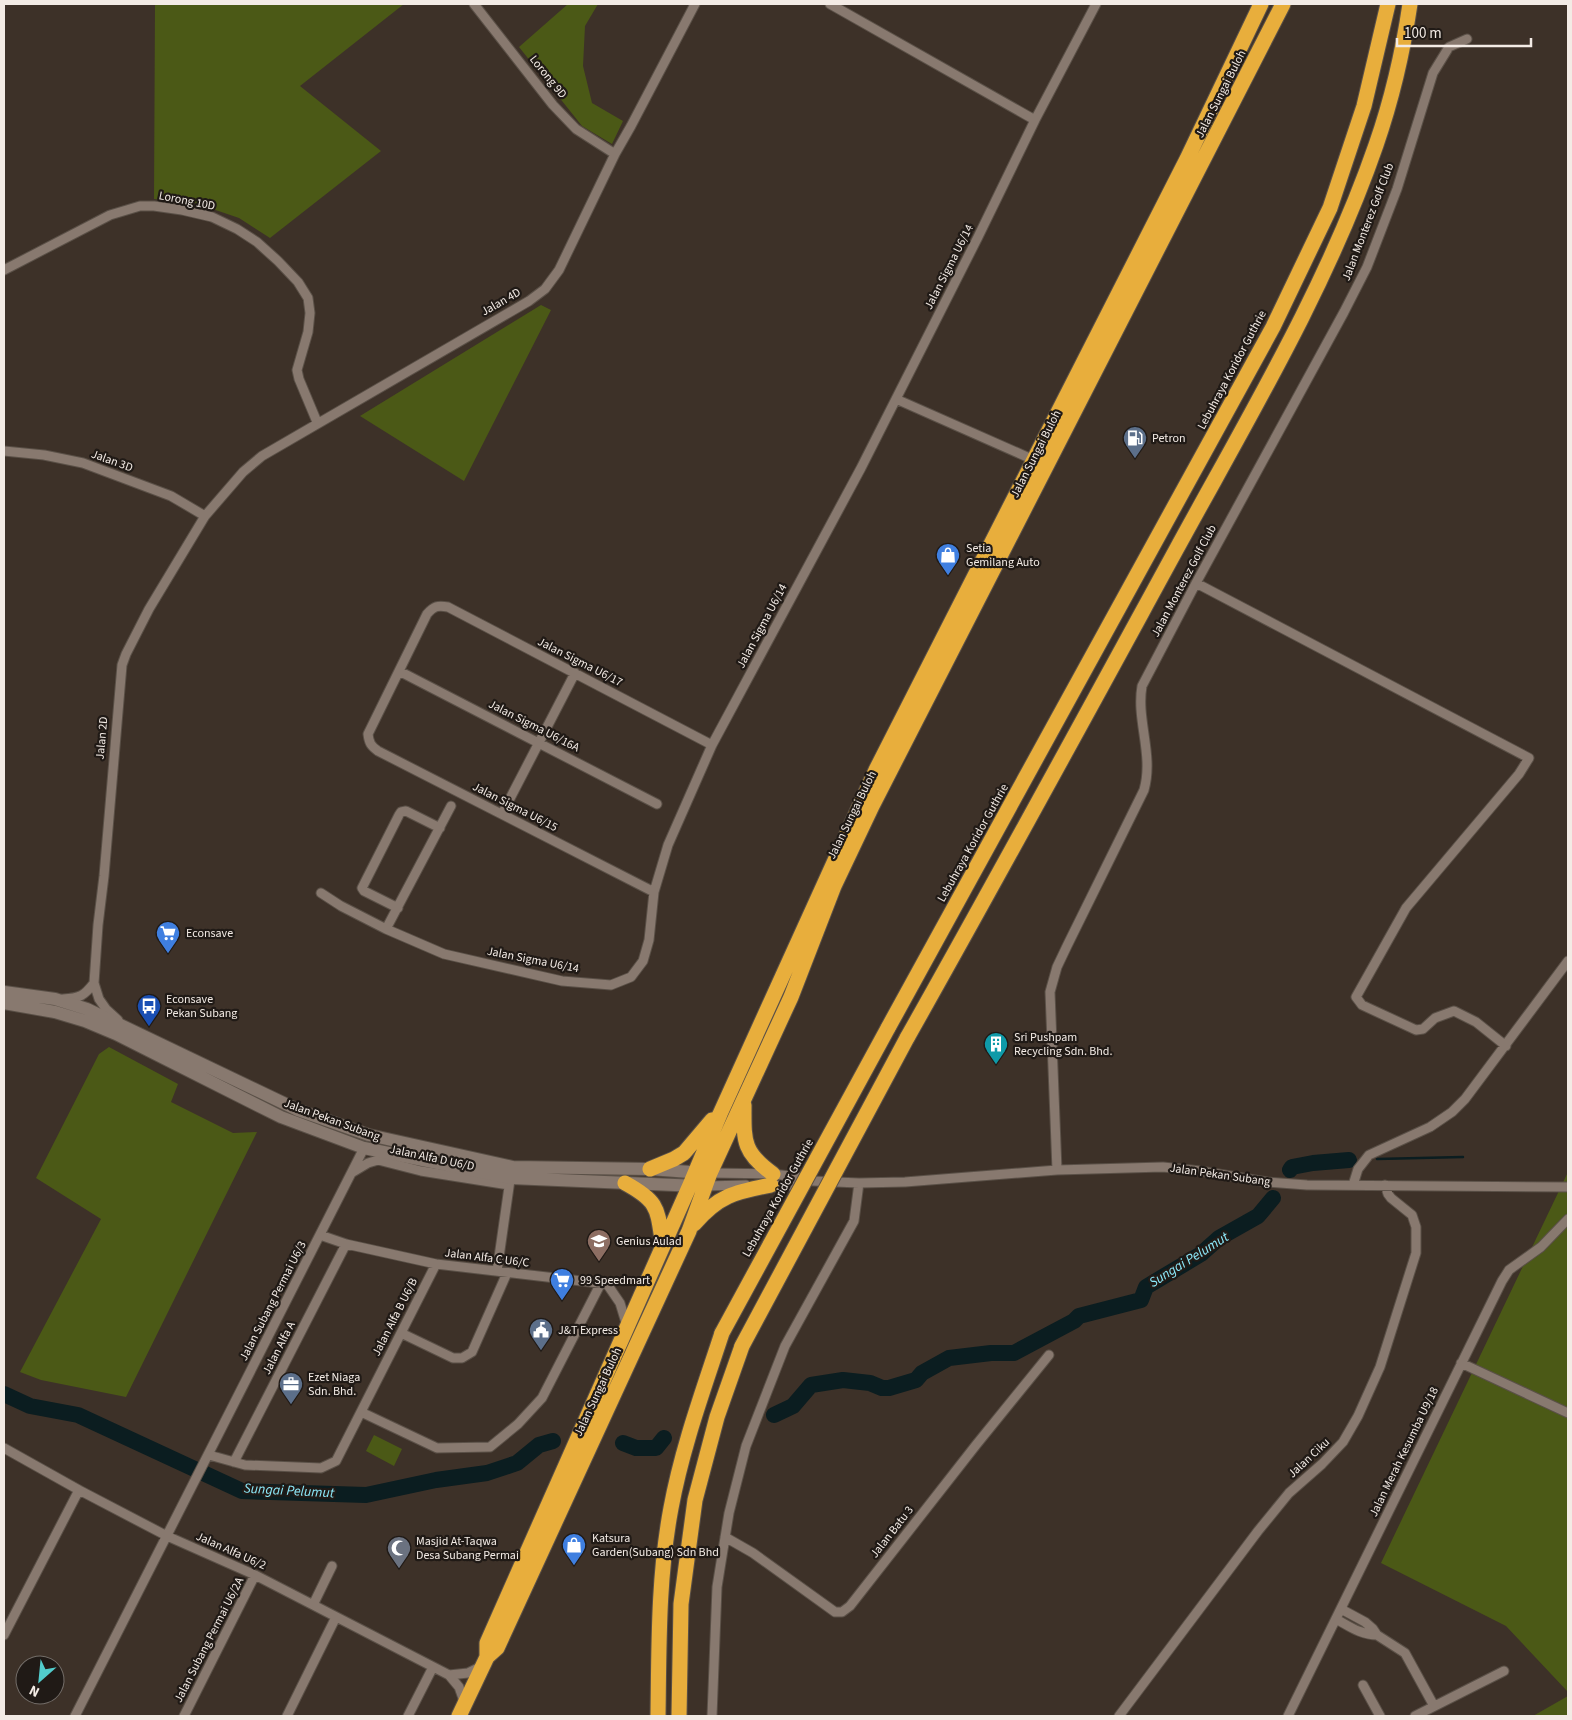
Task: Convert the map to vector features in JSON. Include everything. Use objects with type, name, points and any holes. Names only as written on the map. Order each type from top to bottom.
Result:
[{"type":"highway","name":"Jalan Sungai Buloh","points":[[485,1661],[487,1644],[720,1114],[876,770],[1187,159],[1262,4]]},
{"type":"highway","name":"Jalan Sungai Buloh","points":[[462,1710],[485,1661],[497,1648],[689,1231],[708,1179],[791,997],[834,886],[872,806],[1283,4]]},
{"type":"highway","name":"Lebuhraya Koridor Guthrie","points":[[658,1716],[659,1606],[671,1508],[692,1421],[722,1333],[1273,328],[1330,208],[1364,106],[1388,4]]},
{"type":"highway","points":[[678,1716],[681,1604],[696,1500],[717,1417],[742,1346],[907,1038],[977,914],[1292,337],[1342,231],[1377,142],[1398,63],[1410,4]]},
{"type":"highway","points":[[689,1231],[712,1206],[725,1197],[772,1180],[752,1156],[747,1145],[744,1100]]},
{"type":"highway","points":[[650,1169],[684,1153],[710,1122],[720,1114]]},
{"type":"highway","points":[[625,1183],[644,1193],[653,1202],[658,1212],[663,1246]]},
{"type":"main road","name":"Jalan Pekan Subang","points":[[4,992],[55,999],[87,1009],[122,1024],[298,1110],[369,1136],[513,1167],[650,1169],[692,1179]]},
{"type":"main road","name":"Jalan Pekan Subang","points":[[4,1004],[54,1012],[85,1021],[116,1034],[281,1117],[364,1148],[510,1182],[625,1183],[708,1179]]},
{"type":"street","name":"Lorong 9D","points":[[474,4],[553,105],[576,129],[615,154]]},
{"type":"street","name":"Jalan 4D","points":[[205,516],[244,472],[262,456],[317,422],[529,301],[545,289],[559,270],[615,154],[695,4]]},
{"type":"street","points":[[830,4],[1035,120]]},
{"type":"street","name":"Jalan Sigma U6/14","points":[[321,893],[341,906],[386,929],[444,954],[562,981],[611,985],[631,977],[643,961],[649,940],[654,892],[668,845],[712,745],[896,399],[978,238],[1035,120],[1096,4]]},
{"type":"street","name":"Jalan Monterez Golf Club","points":[[1057,1170],[1050,992],[1064,952],[1144,790],[1148,768],[1141,703],[1142,686],[1367,266],[1397,189],[1433,73],[1449,47],[1467,39]]},
{"type":"street","name":"Lorong 10D","points":[[4,270],[110,215],[140,206],[182,210],[212,217],[237,229],[257,242],[278,261],[298,282],[308,298],[310,313],[308,332],[297,370],[317,422]]},
{"type":"street","points":[[896,399],[1034,460]]},
{"type":"street","name":"Jalan 3D","points":[[4,452],[44,455],[83,463],[171,496],[205,516]]},
{"type":"street","name":"Jalan 2D","points":[[122,1024],[106,1009],[99,999],[94,983],[122,665],[149,609],[205,516]]},
{"type":"street","points":[[1196,583],[1529,758],[1519,774],[1406,908],[1356,997],[1362,1005],[1416,1030],[1423,1029],[1435,1018],[1454,1012],[1476,1022],[1506,1046]]},
{"type":"street","name":"Jalan Sigma U6/17","points":[[398,671],[427,614],[435,606],[448,607],[712,745]]},
{"type":"street","name":"Jalan Sigma U6/15","points":[[398,671],[368,734],[368,741],[372,746],[378,751],[654,892]]},
{"type":"street","name":"Jalan Sigma U6/16A","points":[[398,671],[657,804]]},
{"type":"street","points":[[502,814],[575,673]]},
{"type":"street","points":[[386,929],[451,806]]},
{"type":"street","points":[[398,908],[364,891],[362,888],[399,815],[401,812],[406,811],[440,828]]},
{"type":"street","points":[[1354,1185],[1358,1169],[1369,1155],[1430,1127],[1452,1112],[1472,1092],[1568,961]]},
{"type":"street","points":[[55,999],[76,998],[86,994],[94,983]]},
{"type":"street","name":"Jalan Subang Permai U6/3","points":[[167,1536],[364,1148]]},
{"type":"street","name":"Jalan Alfa D U6/D","points":[[352,1172],[378,1160],[421,1171],[510,1182]]},
{"type":"street","name":"Jalan Pekan Subang","points":[[772,1180],[797,1186],[813,1181],[905,1182],[1057,1170],[1164,1168],[1200,1171],[1267,1182],[1307,1185],[1568,1187]]},
{"type":"street","points":[[708,1179],[772,1180]]},
{"type":"street","points":[[708,1179],[772,1180]]},
{"type":"street","points":[[497,1271],[510,1182]]},
{"type":"street","points":[[712,1716],[717,1587],[729,1513],[746,1446],[786,1346],[854,1222],[859,1183]]},
{"type":"street","name":"Jalan Ciku","points":[[1119,1716],[1258,1531],[1289,1493],[1322,1464],[1343,1442],[1358,1416],[1380,1368],[1416,1253],[1416,1227],[1412,1215],[1391,1198],[1386,1185]]},
{"type":"street","name":"Jalan Merah Kesumba U9/18","points":[[1288,1716],[1505,1275],[1541,1247],[1568,1219]]},
{"type":"street","name":"Jalan Alfa C U6/C","points":[[320,1235],[346,1244],[436,1264],[601,1283]]},
{"type":"street","name":"Jalan Alfa A","points":[[234,1462],[346,1244]]},
{"type":"street","name":"Jalan Alfa B U6/B","points":[[234,1462],[245,1465],[321,1468],[336,1461],[436,1264]]},
{"type":"street","points":[[401,1333],[453,1358],[462,1358],[472,1352],[507,1272]]},
{"type":"street","points":[[361,1412],[437,1448],[490,1447],[518,1424],[542,1398],[601,1283],[608,1284],[613,1290],[620,1303],[627,1326]]},
{"type":"street","name":"Jalan Batu 3","points":[[725,1537],[753,1553],[835,1612],[842,1612],[850,1606],[1049,1355]]},
{"type":"street","points":[[1461,1363],[1568,1414]]},
{"type":"street","name":"Jalan Alfa U6/2","points":[[4,1448],[167,1536],[255,1575],[449,1675]]},
{"type":"street","points":[[209,1455],[234,1462]]},
{"type":"street","points":[[4,1635],[79,1490]]},
{"type":"street","points":[[75,1716],[167,1536]]},
{"type":"street","points":[[313,1605],[332,1566]]},
{"type":"street","name":"Jalan Subang Permai U6/2A","points":[[184,1716],[255,1575]]},
{"type":"street","points":[[1341,1609],[1365,1622],[1374,1629],[1377,1635],[1405,1653],[1434,1706]]},
{"type":"street","points":[[287,1716],[336,1617]]},
{"type":"street","points":[[1336,1619],[1367,1635],[1377,1635]]},
{"type":"street","points":[[449,1675],[468,1673],[485,1661]]},
{"type":"street","points":[[408,1716],[433,1666]]},
{"type":"street","points":[[1414,1716],[1504,1671]]},
{"type":"street","points":[[449,1675],[459,1687],[462,1710]]},
{"type":"street","points":[[1363,1685],[1380,1716]]},
{"type":"green space","points":[[155,4],[404,4],[300,86],[381,151],[270,238],[239,218],[195,203],[154,199]]},
{"type":"green space","points":[[568,4],[598,4],[585,26],[583,66],[592,103],[623,121],[612,144],[582,126],[519,47]]},
{"type":"green space","points":[[541,305],[551,310],[464,481],[360,416]]},
{"type":"green space","points":[[109,1047],[178,1084],[171,1102],[233,1133],[257,1132],[126,1397],[41,1380],[20,1372],[101,1219],[36,1178],[99,1054]]},
{"type":"green space","points":[[1568,1172],[1568,1692],[1506,1626],[1381,1563]]},
{"type":"green space","points":[[374,1435],[402,1449],[394,1466],[366,1451]]},
{"type":"green space","points":[[1568,1696],[1568,1716],[1533,1716]]},
{"type":"waterway","points":[[1377,1159],[1463,1157]]},
{"type":"waterway","name":"Sungai Pelumut","points":[[1290,1170],[1292,1167],[1313,1163],[1349,1160]]},
{"type":"waterway","name":"Sungai Pelumut","points":[[774,1415],[793,1406],[811,1385],[843,1380],[870,1383],[882,1388],[889,1388],[916,1380],[922,1373],[949,1358],[991,1353],[1014,1353],[1074,1321],[1079,1316],[1141,1300],[1146,1287],[1201,1254],[1219,1238],[1258,1216],[1273,1198]]},
{"type":"waterway","name":"Sungai Pelumut","points":[[4,1394],[30,1406],[78,1415],[242,1491],[366,1495],[436,1480],[487,1473],[517,1463],[539,1445],[553,1441]]},
{"type":"waterway","name":"Sungai Pelumut","points":[[623,1443],[636,1448],[656,1448],[664,1438]]},
{"type":"place","name":"Petron","points":[[1135,459]]},
{"type":"place","name":"Setia Gemilang Auto","points":[[948,576]]},
{"type":"place","name":"Econsave","points":[[168,954]]},
{"type":"place","name":"Econsave Pekan Subang","points":[[149,1027]]},
{"type":"place","name":"Sri Pushpam Recycling Sdn. Bhd.","points":[[996,1065]]},
{"type":"place","name":"Genius Aulad","points":[[599,1262]]},
{"type":"place","name":"99 Speedmart","points":[[562,1301]]},
{"type":"place","name":"J&T Express","points":[[541,1351]]},
{"type":"place","name":"Ezet Niaga Sdn. Bhd.","points":[[291,1405]]},
{"type":"place","name":"Katsura Garden(Subang) Sdn Bhd","points":[[574,1566]]},
{"type":"place","name":"Masjid At-Taqwa Desa Subang Permai","points":[[399,1569]]}]
